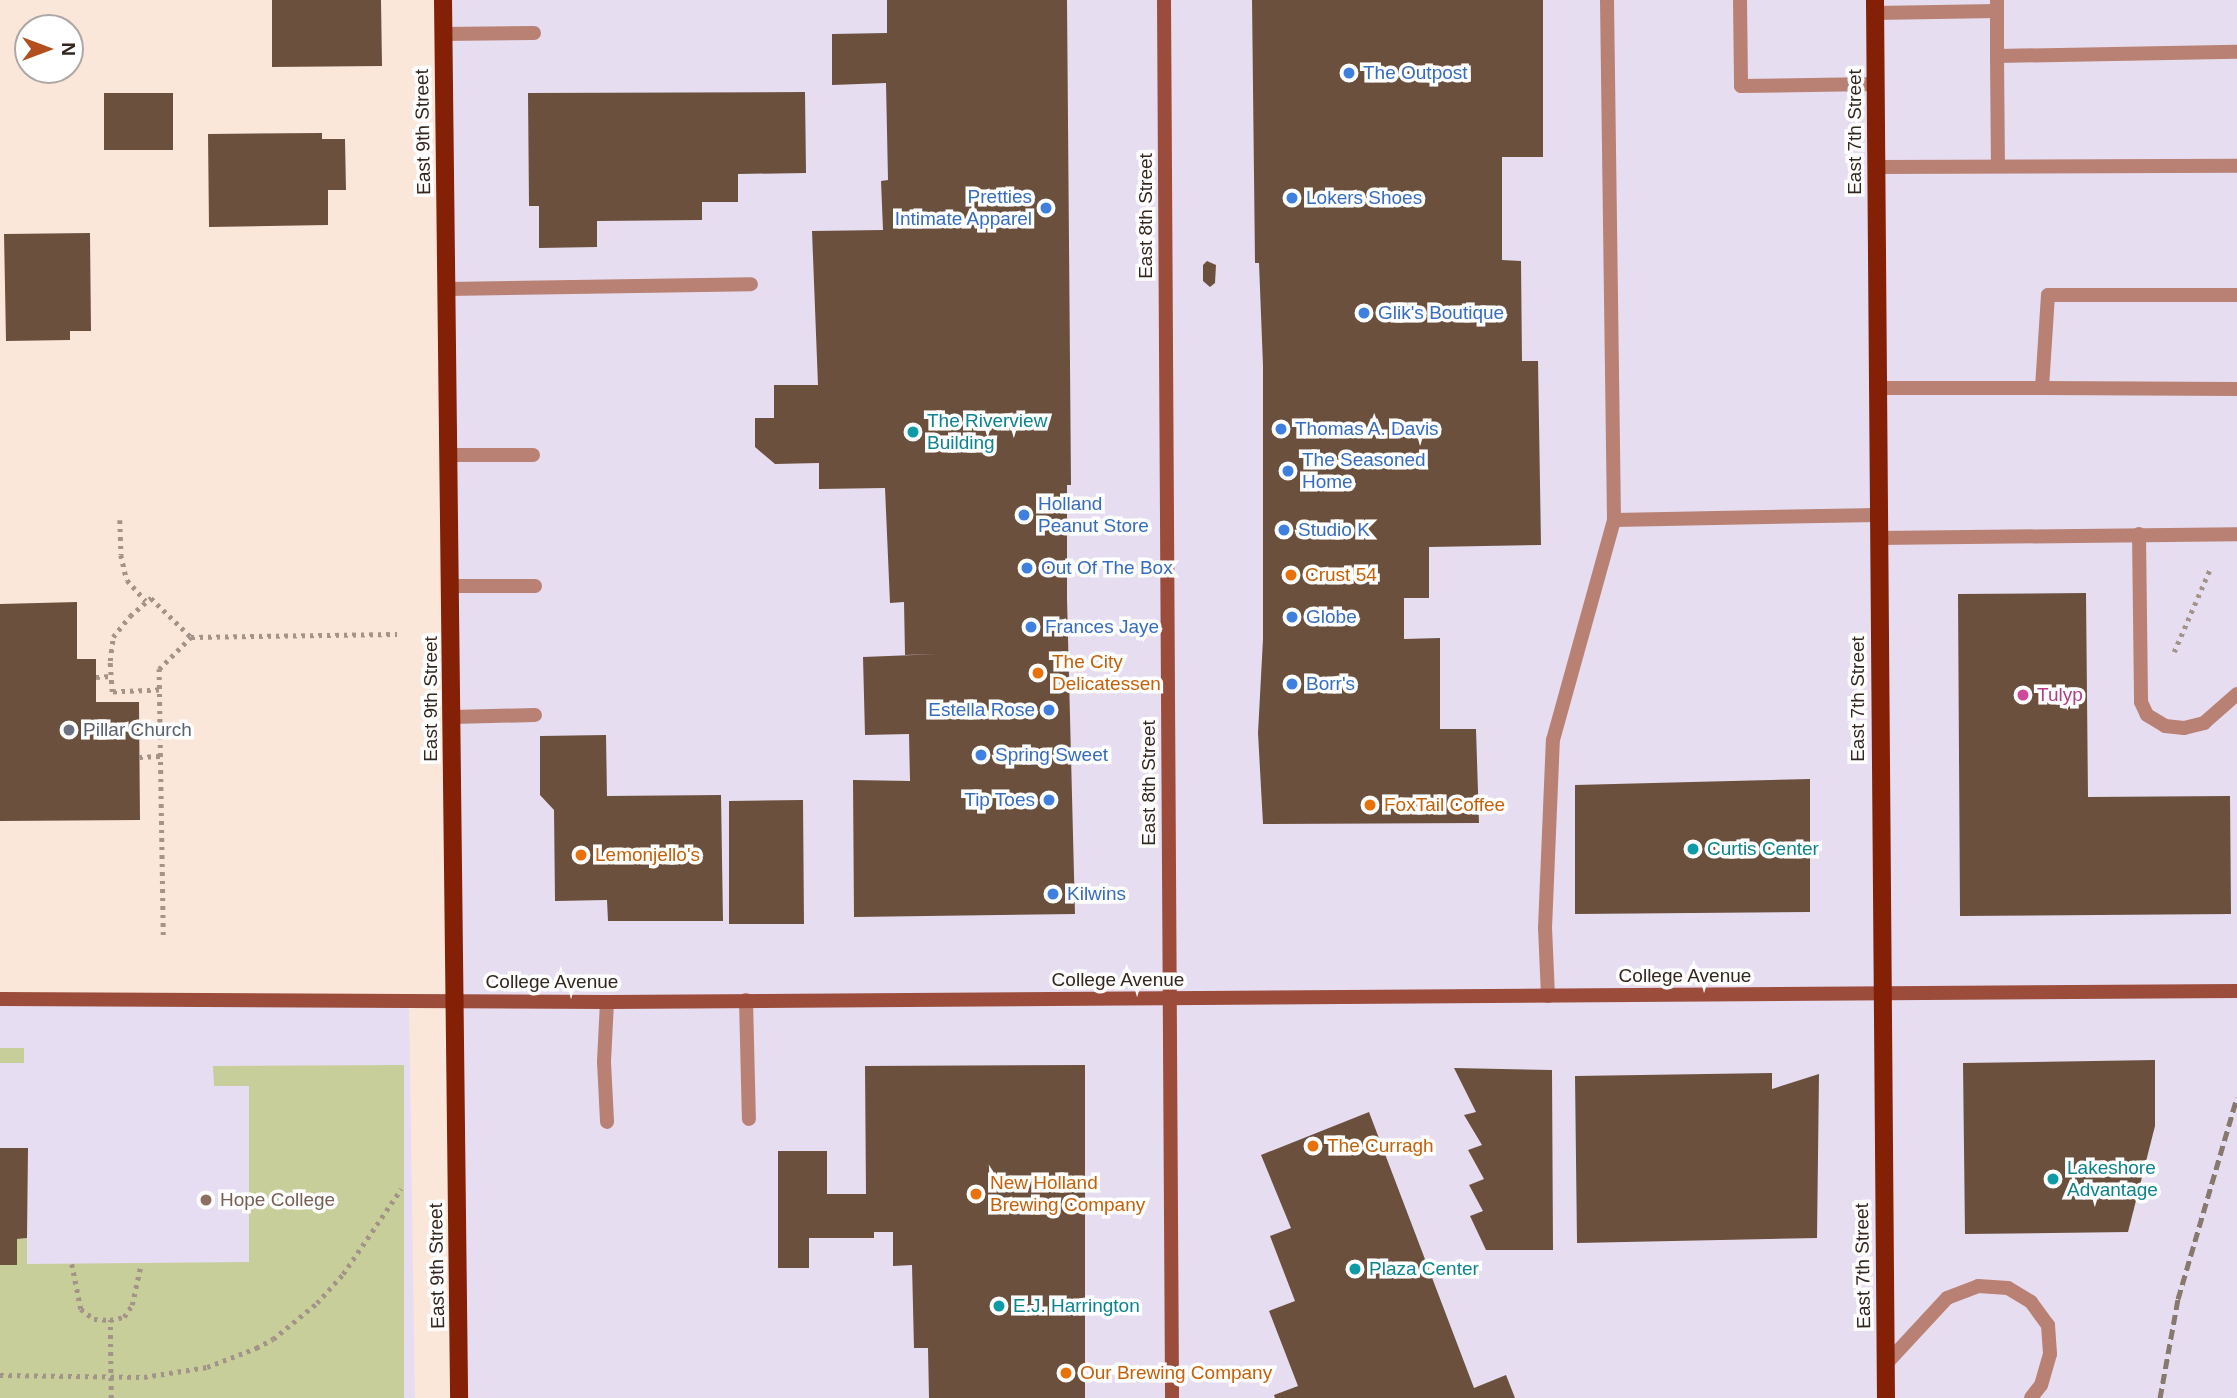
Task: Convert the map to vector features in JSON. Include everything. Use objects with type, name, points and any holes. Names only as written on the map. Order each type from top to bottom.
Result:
[{"type":"main road","name":"East 9th Street","points":[[443,0],[459,1398]]},
{"type":"main road","name":"East 7th Street","points":[[1875,7],[1886,1398]]},
{"type":"street","name":"East 8th Street","points":[[1164,0],[1172,1398]]},
{"type":"street","name":"College Avenue","points":[[0,999],[607,1002],[2237,991]]},
{"type":"lane","points":[[1548,996],[1545,928],[1553,740],[1614,520],[1607,0]]},
{"type":"lane","points":[[1740,0],[1741,86],[1875,84]]},
{"type":"lane","points":[[1875,7],[1997,5],[1998,165]]},
{"type":"lane","points":[[442,34],[534,33]]},
{"type":"lane","points":[[1997,56],[2237,52]]},
{"type":"lane","points":[[1876,167],[2237,166]]},
{"type":"lane","points":[[447,289],[751,284]]},
{"type":"lane","points":[[2042,388],[2048,295],[2237,295]]},
{"type":"lane","points":[[1878,388],[2237,389]]},
{"type":"lane","points":[[449,455],[533,455]]},
{"type":"lane","points":[[1614,520],[1878,515]]},
{"type":"lane","points":[[2138,534],[2141,702],[2147,715],[2165,726],[2184,728],[2204,723],[2237,695]]},
{"type":"lane","points":[[1878,538],[2231,534]]},
{"type":"lane","points":[[451,586],[535,586]]},
{"type":"lane","points":[[452,717],[536,715]]},
{"type":"lane","points":[[746,1000],[748,1119]]},
{"type":"lane","points":[[607,1002],[604,1062],[607,1122]]},
{"type":"lane","points":[[1885,1365],[1947,1298],[1978,1286],[2008,1288],[2031,1302],[2048,1325],[2050,1354],[2041,1385],[2031,1398]]},
{"type":"path","points":[[120,520],[121,555],[127,580],[146,601]]},
{"type":"path","points":[[2173,655],[2231,534]]},
{"type":"path","points":[[159,690],[111,692],[113,638],[130,615],[151,598],[191,638]]},
{"type":"path","points":[[163,935],[159,669],[191,638],[397,634]]},
{"type":"path","points":[[96,677],[111,676]]},
{"type":"path","points":[[139,758],[160,756]]},
{"type":"path","points":[[0,1375],[111,1378],[164,1374],[207,1367],[273,1339],[317,1303],[343,1274],[401,1189]]},
{"type":"path","points":[[72,1264],[81,1309],[94,1319],[110,1320],[124,1317],[132,1305],[141,1264]]},
{"type":"path","points":[[110,1320],[111,1398]]},
{"type":"shaded area","points":[[446,0],[2237,0],[2237,1398],[459,1398]]},
{"type":"shaded area","name":"Hope College","points":[[0,999],[409,1001],[415,1398],[0,1398]]},
{"type":"green space","points":[[0,1048],[24,1048],[24,1063],[0,1063]]},
{"type":"green space","points":[[404,1065],[404,1398],[0,1398],[0,1265],[17,1265],[17,1239],[27,1238],[27,1264],[249,1262],[249,1086],[214,1086],[213,1066]]},
{"type":"building","points":[[272,0],[381,0],[382,66],[272,67]]},
{"type":"building","points":[[887,0],[1067,0],[1071,485],[1067,485],[1067,598],[1075,914],[854,917],[853,780],[910,781],[909,734],[865,735],[863,657],[939,654],[905,655],[904,602],[890,603],[885,488],[819,489],[819,463],[775,464],[755,447],[755,418],[774,418],[774,385],[818,385],[812,231],[883,230],[881,181],[888,180],[886,83],[832,85],[832,34],[887,33]]},
{"type":"building","points":[[1252,0],[1543,0],[1543,157],[1502,157],[1502,260],[1521,261],[1522,361],[1538,361],[1541,545],[1429,547],[1429,598],[1404,598],[1404,639],[1440,638],[1440,729],[1476,729],[1479,823],[1263,824],[1258,733],[1263,639],[1263,366],[1259,263],[1255,263]]},
{"type":"building","points":[[805,92],[806,173],[738,174],[738,202],[702,202],[702,220],[597,221],[597,247],[539,248],[539,206],[529,206],[528,93]]},
{"type":"building","points":[[104,93],[173,93],[173,150],[104,150]]},
{"type":"building","points":[[322,133],[322,139],[345,139],[346,190],[328,190],[328,225],[209,227],[208,134]]},
{"type":"building","points":[[90,233],[91,331],[70,331],[70,340],[6,341],[4,234]]},
{"type":"building","points":[[1207,261],[1216,265],[1215,283],[1210,287],[1203,281],[1203,265]]},
{"type":"building","name":"Tulyp","points":[[2086,593],[2088,797],[2230,796],[2231,914],[1960,916],[1958,594]]},
{"type":"building","name":"Pillar Church","points":[[77,602],[77,659],[96,659],[96,702],[139,702],[140,820],[0,821],[0,604]]},
{"type":"building","points":[[606,735],[607,796],[721,795],[723,921],[608,921],[607,900],[555,901],[554,810],[540,795],[540,736]]},
{"type":"building","name":"Curtis Center","points":[[1810,779],[1810,912],[1575,914],[1575,785]]},
{"type":"building","points":[[803,800],[804,924],[729,924],[729,801]]},
{"type":"building","name":"Lakeshore Advantage","points":[[2155,1060],[2155,1126],[2128,1232],[1965,1234],[1963,1063]]},
{"type":"building","points":[[1085,1065],[1085,1398],[929,1398],[928,1348],[914,1348],[912,1265],[893,1266],[893,1232],[874,1232],[874,1238],[809,1238],[809,1268],[778,1268],[778,1151],[827,1151],[827,1194],[866,1194],[865,1066]]},
{"type":"building","points":[[1454,1068],[1552,1070],[1553,1250],[1486,1250],[1470,1216],[1483,1211],[1469,1185],[1484,1179],[1468,1150],[1482,1145],[1464,1115],[1476,1112]]},
{"type":"building","points":[[1772,1073],[1772,1089],[1819,1074],[1817,1238],[1577,1243],[1575,1076]]},
{"type":"building","name":"Plaza Center","points":[[1369,1112],[1474,1388],[1506,1375],[1515,1398],[1275,1398],[1274,1395],[1298,1386],[1269,1311],[1295,1301],[1270,1236],[1291,1228],[1261,1155]]},
{"type":"building","points":[[0,1148],[28,1148],[27,1238],[17,1239],[17,1265],[0,1265]]},
{"type":"railway","points":[[2160,1398],[2178,1299],[2237,1097]]},
{"type":"place","name":"The Outpost","points":[[1349,73]]},
{"type":"place","name":"Lokers Shoes","points":[[1292,198]]},
{"type":"place","name":"Pretties Intimate Apparel","points":[[1046,208]]},
{"type":"place","name":"Glik's Boutique","points":[[1364,313]]},
{"type":"place","name":"Thomas A. Davis","points":[[1281,429]]},
{"type":"place","name":"The Riverview Building","points":[[913,432]]},
{"type":"place","name":"The Seasoned Home","points":[[1288,471]]},
{"type":"place","name":"Holland Peanut Store","points":[[1024,515]]},
{"type":"place","name":"Studio K","points":[[1284,530]]},
{"type":"place","name":"Out Of The Box","points":[[1027,568]]},
{"type":"place","name":"Crust 54","points":[[1291,575]]},
{"type":"place","name":"Globe","points":[[1292,617]]},
{"type":"place","name":"Frances Jaye","points":[[1031,627]]},
{"type":"place","name":"The City Delicatessen","points":[[1038,673]]},
{"type":"place","name":"Borr's","points":[[1292,684]]},
{"type":"place","name":"Tulyp","points":[[2023,695]]},
{"type":"place","name":"Estella Rose","points":[[1049,710]]},
{"type":"place","name":"Pillar Church","points":[[69,730]]},
{"type":"place","name":"Spring Sweet","points":[[981,755]]},
{"type":"place","name":"Tip Toes","points":[[1049,800]]},
{"type":"place","name":"FoxTail Coffee","points":[[1370,805]]},
{"type":"place","name":"Curtis Center","points":[[1693,849]]},
{"type":"place","name":"Lemonjello's","points":[[581,855]]},
{"type":"place","name":"Kilwins","points":[[1053,894]]},
{"type":"place","name":"The Curragh","points":[[1313,1146]]},
{"type":"place","name":"Lakeshore Advantage","points":[[2053,1179]]},
{"type":"place","name":"New Holland Brewing Company","points":[[976,1194]]},
{"type":"place","name":"Hope College","points":[[206,1200]]},
{"type":"place","name":"Plaza Center","points":[[1355,1269]]},
{"type":"place","name":"E.J. Harrington","points":[[999,1306]]},
{"type":"place","name":"Our Brewing Company","points":[[1066,1373]]}]
